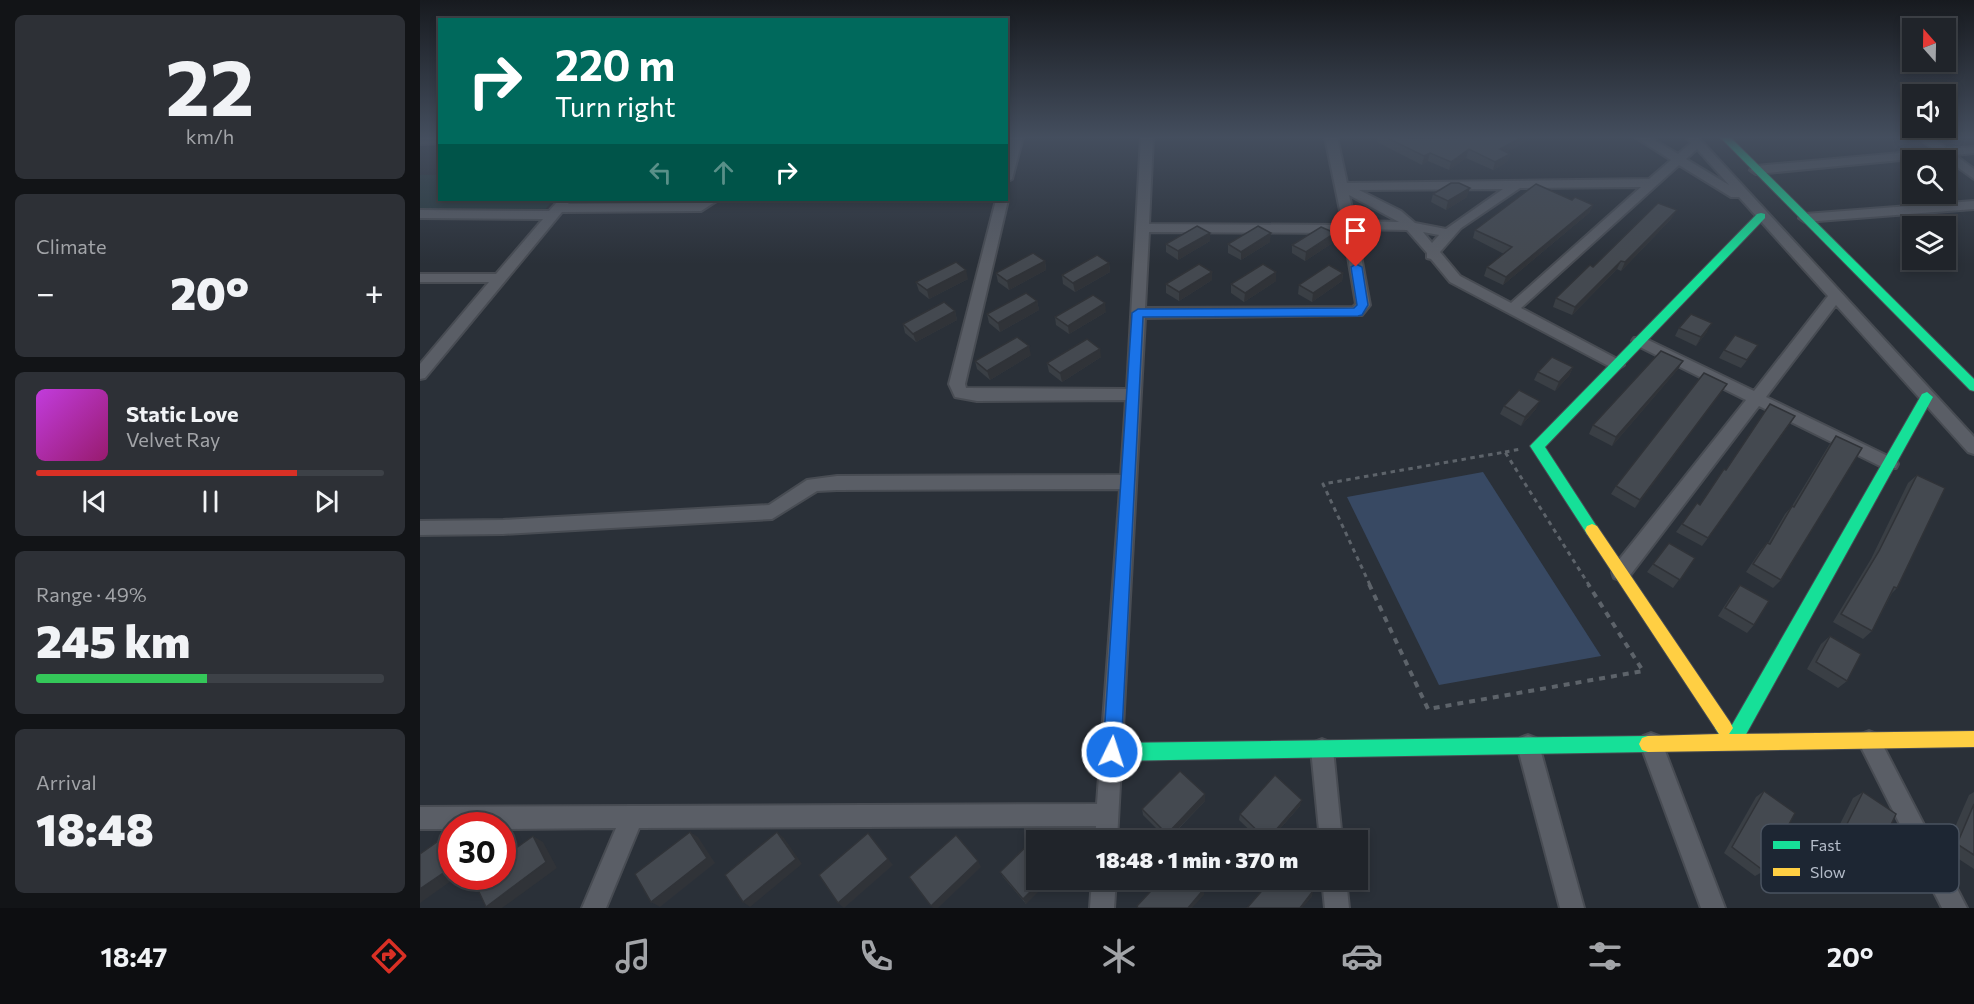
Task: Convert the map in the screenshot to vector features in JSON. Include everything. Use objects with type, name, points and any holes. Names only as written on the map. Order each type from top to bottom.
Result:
[{"type":"street","points":[[1107,830],[1129,482],[1145,179]]},
{"type":"street","points":[[1138,313],[1358,312],[1362,305],[1350,227],[1339,179]]},
{"type":"street","points":[[1512,309],[1654,179]]},
{"type":"street","points":[[1710,179],[1749,203]]},
{"type":"street","points":[[1728,179],[1974,448]]},
{"type":"street","points":[[1766,179],[1974,387]]},
{"type":"street","points":[[1341,187],[1650,183]]},
{"type":"street","points":[[1432,255],[1437,244],[1449,233],[1490,201],[1518,184]]},
{"type":"street","points":[[1470,185],[1490,201]]},
{"type":"street","points":[[1341,187],[1397,214],[1411,226],[1432,255],[1455,279],[1616,365]]},
{"type":"street","points":[[420,214],[558,207],[701,207],[710,201]]},
{"type":"street","points":[[1002,201],[957,384],[960,393],[977,395],[1134,394]]},
{"type":"street","points":[[1805,218],[1974,205]]},
{"type":"street","points":[[420,374],[558,207]]},
{"type":"street","points":[[1733,741],[1536,446],[1761,216]]},
{"type":"street","points":[[1142,228],[1411,226],[1449,233]]},
{"type":"street","points":[[420,278],[500,278]]},
{"type":"street","points":[[1621,572],[1835,297]]},
{"type":"street","points":[[1639,341],[1890,464]]},
{"type":"street","points":[[420,353],[437,353]]},
{"type":"street","points":[[1733,741],[1927,397]]},
{"type":"street","points":[[420,528],[503,527],[772,512],[813,485],[837,483],[1129,482]]},
{"type":"street","points":[[1112,752],[1974,739]]},
{"type":"street","points":[[1869,741],[1912,824]]},
{"type":"street","points":[[1651,743],[1713,908]]},
{"type":"street","points":[[1528,745],[1572,908]]},
{"type":"street","points":[[1322,748],[1330,830]]},
{"type":"street","points":[[420,818],[1108,815]]},
{"type":"street","points":[[594,908],[632,817]]},
{"type":"street","points":[[1102,908],[1103,890]]},
{"type":"street","points":[[1335,890],[1337,908]]},
{"type":"street","points":[[1947,893],[1955,908]]},
{"type":"path","points":[[1505,452],[1643,670],[1428,709],[1326,490],[1323,484],[1505,452]]},
{"type":"green space","points":[[420,179],[438,179],[438,201],[552,201],[544,211],[420,210]]},
{"type":"water","points":[[1483,472],[1601,656],[1439,685],[1347,497]]},
{"type":"building","points":[[1451,183],[1459,183],[1470,188],[1448,201],[1433,194]]},
{"type":"building","points":[[1536,184],[1572,200],[1575,197],[1593,205],[1506,277],[1487,267],[1512,247],[1475,230]]},
{"type":"building","points":[[1658,203],[1677,210],[1625,262],[1621,261],[1575,307],[1556,298],[1590,265],[1593,267]]},
{"type":"building","points":[[1197,226],[1210,233],[1178,251],[1166,244]]},
{"type":"building","points":[[1258,226],[1271,233],[1241,252],[1228,244]]},
{"type":"building","points":[[1321,227],[1335,233],[1306,252],[1292,245]]},
{"type":"building","points":[[1033,253],[1045,261],[1007,281],[996,273]]},
{"type":"building","points":[[1097,255],[1109,263],[1073,283],[1062,275]]},
{"type":"building","points":[[956,262],[966,270],[927,290],[916,282]]},
{"type":"building","points":[[1199,264],[1212,272],[1179,292],[1166,284]]},
{"type":"building","points":[[1263,264],[1276,272],[1245,293],[1231,284]]},
{"type":"building","points":[[1329,265],[1343,273],[1313,293],[1299,285]]},
{"type":"building","points":[[1026,293],[1037,301],[998,323],[987,314]]},
{"type":"building","points":[[1093,295],[1105,303],[1068,326],[1055,317]]},
{"type":"building","points":[[944,302],[955,311],[913,334],[903,324]]},
{"type":"building","points":[[1691,314],[1712,323],[1701,337],[1679,328]]},
{"type":"building","points":[[1735,335],[1758,345],[1747,360],[1724,350]]},
{"type":"building","points":[[1017,337],[1029,346],[987,371],[975,361]]},
{"type":"building","points":[[1087,339],[1100,349],[1060,373],[1047,363]]},
{"type":"building","points":[[1661,351],[1683,361],[1616,437],[1593,425]]},
{"type":"building","points":[[1552,357],[1573,367],[1559,382],[1538,372]]},
{"type":"building","points":[[1704,373],[1727,384],[1640,500],[1616,486]]},
{"type":"building","points":[[1519,390],[1540,401],[1525,417],[1504,406]]},
{"type":"building","points":[[1770,404],[1795,416],[1708,538],[1682,524],[1697,503],[1700,505],[1724,469],[1726,470]]},
{"type":"building","points":[[1836,436],[1862,448],[1781,580],[1753,564],[1767,543],[1770,544],[1792,506],[1794,507]]},
{"type":"building","points":[[1917,475],[1945,488],[1897,588],[1894,587],[1872,631],[1841,614],[1879,551]]},
{"type":"building","points":[[1669,543],[1695,558],[1680,580],[1653,564]]},
{"type":"building","points":[[1740,585],[1769,601],[1754,625],[1725,608]]},
{"type":"building","points":[[1830,636],[1861,654],[1847,681],[1816,662]]},
{"type":"building","points":[[1180,771],[1205,794],[1171,830],[1163,830],[1142,809]]},
{"type":"building","points":[[1275,775],[1302,800],[1276,830],[1257,830],[1240,814]]},
{"type":"building","points":[[1764,791],[1795,813],[1789,824],[1761,824],[1761,869],[1732,847]]},
{"type":"building","points":[[1863,792],[1896,814],[1891,824],[1847,824]]},
{"type":"building","points":[[1974,804],[1974,855],[1959,845],[1959,839]]},
{"type":"building","points":[[690,832],[707,858],[651,902],[635,874]]},
{"type":"building","points":[[777,832],[796,859],[743,902],[725,875]]},
{"type":"building","points":[[868,833],[888,859],[838,903],[819,875]]},
{"type":"building","points":[[956,835],[978,861],[931,906],[909,877]]},
{"type":"building","points":[[533,836],[546,862],[516,884],[516,848]]},
{"type":"building","points":[[438,841],[438,877],[420,889],[420,854]]},
{"type":"building","points":[[1026,847],[1026,890],[1032,890],[1023,899],[1000,872]]},
{"type":"building","points":[[478,890],[509,890],[486,907]]},
{"type":"building","points":[[1152,890],[1203,890],[1188,908],[1138,908],[1137,906]]},
{"type":"building","points":[[1263,890],[1313,891],[1300,908],[1247,908]]},
{"type":"traffic: fast","points":[[1767,179],[1974,387]]},
{"type":"traffic: fast","points":[[1592,530],[1537,446],[1761,216]]},
{"type":"traffic: fast","points":[[1724,728],[1733,741],[1927,397]]},
{"type":"traffic: fast","points":[[1112,752],[1648,744]]},
{"type":"traffic: slow","points":[[1592,530],[1724,728]]},
{"type":"traffic: slow","points":[[1648,744],[1974,739]]},
{"type":"route","points":[[1112,752],[1138,313],[1338,314],[1358,312],[1362,305],[1356,267]]}]
